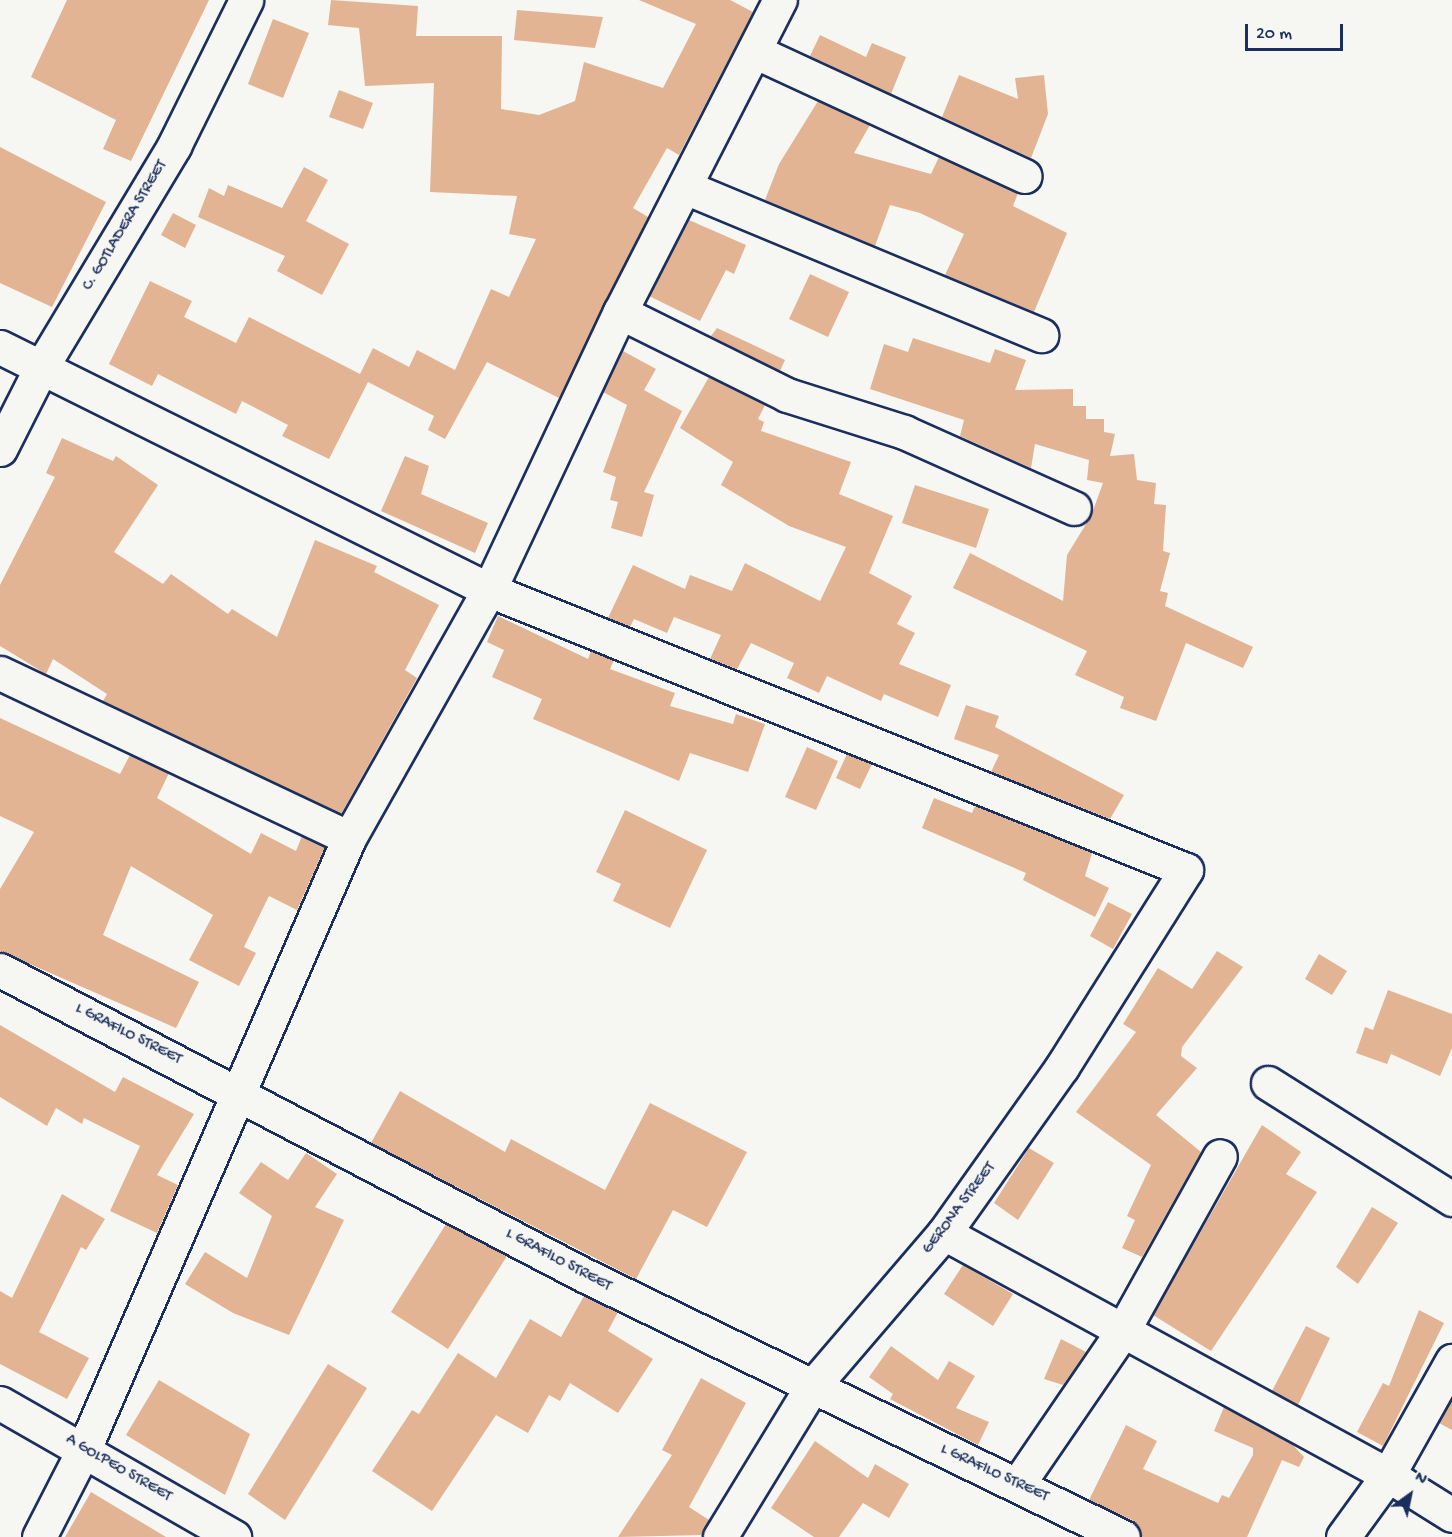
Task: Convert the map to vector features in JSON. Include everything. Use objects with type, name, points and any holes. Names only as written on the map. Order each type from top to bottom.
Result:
[{"type":"street","name":"C. GOTLADERA STREET","points":[[0,449],[42,366],[174,146],[246,0]]},
{"type":"street","points":[[39,1537],[84,1449],[241,1092],[349,838],[489,590],[620,312],[780,0]]},
{"type":"street","points":[[754,51],[1025,176]]},
{"type":"street","points":[[685,187],[1041,335]]},
{"type":"street","points":[[620,312],[787,395],[904,432],[1074,508]]},
{"type":"street","points":[[0,346],[489,590]]},
{"type":"street","name":"GERONA STREET","points":[[489,590],[1186,870],[1062,1067],[944,1233],[812,1388],[720,1537]]},
{"type":"street","points":[[0,673],[349,838]]},
{"type":"street","name":"L GRAFILO STREET","points":[[0,970],[241,1092],[584,1275],[812,1388],[1018,1484],[1123,1537]]},
{"type":"street","points":[[1268,1083],[1452,1199]]},
{"type":"street","points":[[1018,1484],[1122,1332],[1220,1156]]},
{"type":"street","points":[[944,1233],[1122,1332],[1388,1474],[1452,1515]]},
{"type":"street","points":[[1343,1537],[1388,1474],[1452,1361]]},
{"type":"street","name":"A GOLPEO STREET","points":[[0,1403],[84,1449],[234,1537]]},
{"type":"building","points":[[67,0],[209,0],[131,161],[103,149],[116,120],[31,77]]},
{"type":"building","points":[[331,0],[418,6],[416,36],[502,36],[501,109],[539,115],[575,101],[584,62],[663,88],[696,24],[639,0],[730,0],[753,12],[679,155],[667,148],[633,208],[648,217],[559,398],[487,362],[445,439],[428,430],[434,416],[368,382],[329,459],[282,436],[288,425],[242,401],[236,414],[158,374],[152,386],[109,364],[150,281],[192,301],[184,317],[236,343],[249,317],[360,374],[373,348],[409,367],[417,350],[455,370],[491,289],[509,297],[536,239],[509,234],[517,196],[430,192],[434,83],[365,86],[359,28],[328,25]]},
{"type":"building","points":[[517,10],[603,17],[595,48],[514,40]]},
{"type":"building","points":[[273,19],[309,33],[283,98],[248,84]]},
{"type":"building","points":[[820,35],[866,57],[872,43],[906,57],[891,94],[810,56]]},
{"type":"building","points":[[959,75],[1018,99],[1015,78],[1044,75],[1048,114],[1031,158],[942,117]]},
{"type":"building","points":[[339,90],[373,103],[363,129],[329,117]]},
{"type":"building","points":[[818,101],[870,125],[854,153],[931,174],[939,157],[1018,193],[1013,206],[1067,233],[1034,312],[945,275],[964,234],[920,213],[890,205],[875,246],[765,200],[779,164]]},
{"type":"building","points":[[0,147],[106,202],[52,307],[0,283]]},
{"type":"building","points":[[304,167],[328,180],[306,221],[349,244],[322,295],[277,271],[285,256],[198,217],[209,188],[224,196],[228,185],[282,208]]},
{"type":"building","points":[[173,213],[196,225],[185,248],[161,235]]},
{"type":"building","points":[[689,220],[746,245],[734,274],[726,270],[700,321],[649,296]]},
{"type":"building","points":[[810,274],[849,292],[828,337],[789,319]]},
{"type":"building","points":[[717,328],[785,360],[780,371],[711,336]]},
{"type":"building","points":[[913,338],[990,363],[995,349],[1026,360],[1015,390],[1073,389],[1073,406],[1086,406],[1086,419],[1104,419],[1104,432],[1115,434],[1110,456],[1134,454],[1137,480],[1156,483],[1154,504],[1166,505],[1163,551],[1170,553],[1160,591],[1168,593],[1165,606],[1253,647],[1243,668],[1186,643],[1156,721],[1120,708],[1124,697],[1075,675],[1087,651],[953,588],[970,553],[1063,601],[1067,555],[1091,516],[1103,483],[1087,480],[1089,460],[1035,444],[1031,468],[960,436],[964,420],[870,389],[884,344],[908,352]]},
{"type":"building","points":[[623,351],[656,369],[644,390],[682,411],[644,492],[654,495],[642,537],[611,528],[618,502],[610,500],[616,477],[603,472],[627,405],[603,392]]},
{"type":"building","points":[[709,377],[765,405],[758,419],[764,422],[761,431],[851,462],[839,494],[893,516],[869,573],[912,596],[897,624],[915,633],[899,664],[951,685],[938,717],[884,694],[881,701],[827,676],[819,693],[787,678],[794,663],[751,643],[737,669],[710,659],[721,635],[674,617],[667,633],[634,619],[630,627],[608,618],[633,565],[685,589],[690,575],[732,591],[745,563],[820,601],[846,547],[789,526],[721,485],[733,462],[680,428]]},
{"type":"building","points":[[62,438],[113,461],[116,456],[158,485],[114,552],[163,584],[171,574],[228,614],[232,609],[277,637],[315,540],[377,566],[374,572],[439,605],[405,670],[417,678],[341,814],[103,701],[107,694],[53,659],[46,674],[0,646],[0,585],[55,477],[46,473]]},
{"type":"building","points":[[405,456],[429,466],[421,494],[488,523],[475,553],[381,511]]},
{"type":"building","points":[[915,485],[989,509],[976,548],[902,523]]},
{"type":"building","points":[[498,616],[588,659],[591,651],[614,660],[610,669],[675,693],[670,706],[733,724],[736,714],[765,724],[748,772],[690,753],[679,781],[533,719],[542,699],[492,677],[504,650],[487,642]]},
{"type":"building","points":[[966,705],[999,716],[995,727],[1124,795],[1110,819],[991,772],[999,755],[954,739]]},
{"type":"building","points":[[0,718],[120,774],[130,755],[169,773],[157,798],[251,854],[261,833],[296,851],[302,836],[325,847],[297,910],[269,896],[244,947],[256,953],[239,986],[189,960],[213,915],[131,866],[103,935],[199,982],[176,1028],[0,951],[0,889],[34,832],[0,816]]},
{"type":"building","points":[[807,747],[838,761],[816,810],[785,797]]},
{"type":"building","points":[[847,754],[872,764],[860,789],[836,778]]},
{"type":"building","points":[[934,798],[972,813],[975,806],[1092,853],[1085,876],[1109,888],[1095,917],[1023,880],[1026,873],[922,828]]},
{"type":"building","points":[[625,810],[707,850],[670,928],[613,901],[621,884],[596,872]]},
{"type":"building","points":[[1108,902],[1132,914],[1113,949],[1090,936]]},
{"type":"building","points":[[1217,951],[1243,967],[1182,1047],[1181,1056],[1197,1068],[1156,1115],[1201,1152],[1142,1257],[1122,1248],[1135,1220],[1127,1216],[1151,1165],[1076,1112],[1136,1032],[1123,1024],[1158,968],[1192,989]]},
{"type":"building","points":[[1319,954],[1347,971],[1332,995],[1305,979]]},
{"type":"building","points":[[1388,990],[1452,1014],[1452,1048],[1440,1076],[1391,1054],[1387,1064],[1356,1053],[1365,1027],[1373,1030]]},
{"type":"building","points":[[0,1025],[115,1092],[123,1077],[194,1114],[157,1175],[178,1185],[157,1233],[110,1211],[140,1146],[84,1118],[82,1124],[56,1108],[47,1126],[0,1097]]},
{"type":"building","points":[[400,1091],[505,1152],[511,1139],[605,1190],[650,1103],[747,1152],[707,1227],[673,1210],[636,1279],[371,1143]]},
{"type":"building","points":[[1262,1125],[1301,1152],[1286,1174],[1317,1192],[1211,1351],[1153,1315]]},
{"type":"building","points":[[1029,1148],[1054,1163],[1018,1220],[994,1203]]},
{"type":"building","points":[[306,1153],[337,1174],[315,1207],[344,1220],[289,1335],[233,1313],[185,1284],[205,1252],[247,1278],[272,1216],[239,1193],[261,1162],[288,1180]]},
{"type":"building","points":[[62,1194],[105,1219],[86,1250],[81,1247],[39,1332],[89,1358],[67,1399],[0,1364],[0,1291],[12,1298]]},
{"type":"building","points":[[1372,1207],[1398,1223],[1358,1284],[1336,1267]]},
{"type":"building","points":[[446,1224],[507,1256],[448,1349],[391,1312]]},
{"type":"building","points":[[963,1265],[1013,1294],[993,1326],[944,1294]]},
{"type":"building","points":[[584,1296],[618,1312],[608,1331],[653,1359],[618,1413],[570,1383],[560,1401],[549,1395],[528,1433],[496,1415],[432,1511],[372,1471],[412,1410],[419,1414],[458,1353],[496,1378],[530,1319],[561,1337]]},
{"type":"building","points":[[1419,1310],[1444,1323],[1383,1446],[1357,1432],[1383,1383],[1389,1386]]},
{"type":"building","points":[[1306,1326],[1330,1338],[1298,1405],[1272,1391]]},
{"type":"building","points":[[1061,1339],[1086,1352],[1063,1385],[1044,1379]]},
{"type":"building","points":[[891,1346],[938,1380],[949,1361],[975,1376],[956,1408],[989,1422],[978,1445],[890,1399],[893,1394],[869,1377]]},
{"type":"building","points":[[328,1364],[367,1388],[285,1520],[248,1494]]},
{"type":"building","points":[[701,1378],[746,1403],[689,1507],[709,1520],[702,1535],[618,1537],[672,1455],[662,1450]]},
{"type":"building","points":[[159,1380],[250,1434],[225,1495],[126,1435]]},
{"type":"building","points":[[1452,1401],[1452,1430],[1439,1423]]},
{"type":"building","points":[[1224,1407],[1291,1443],[1304,1457],[1299,1467],[1282,1460],[1247,1537],[1142,1537],[1132,1520],[1089,1500],[1126,1425],[1157,1441],[1143,1469],[1218,1503],[1222,1495],[1229,1498],[1253,1455],[1253,1448],[1214,1431]]},
{"type":"building","points":[[815,1441],[868,1478],[875,1464],[909,1484],[889,1518],[863,1503],[839,1537],[814,1537],[771,1508]]},
{"type":"building","points":[[91,1492],[166,1537],[65,1537]]}]
